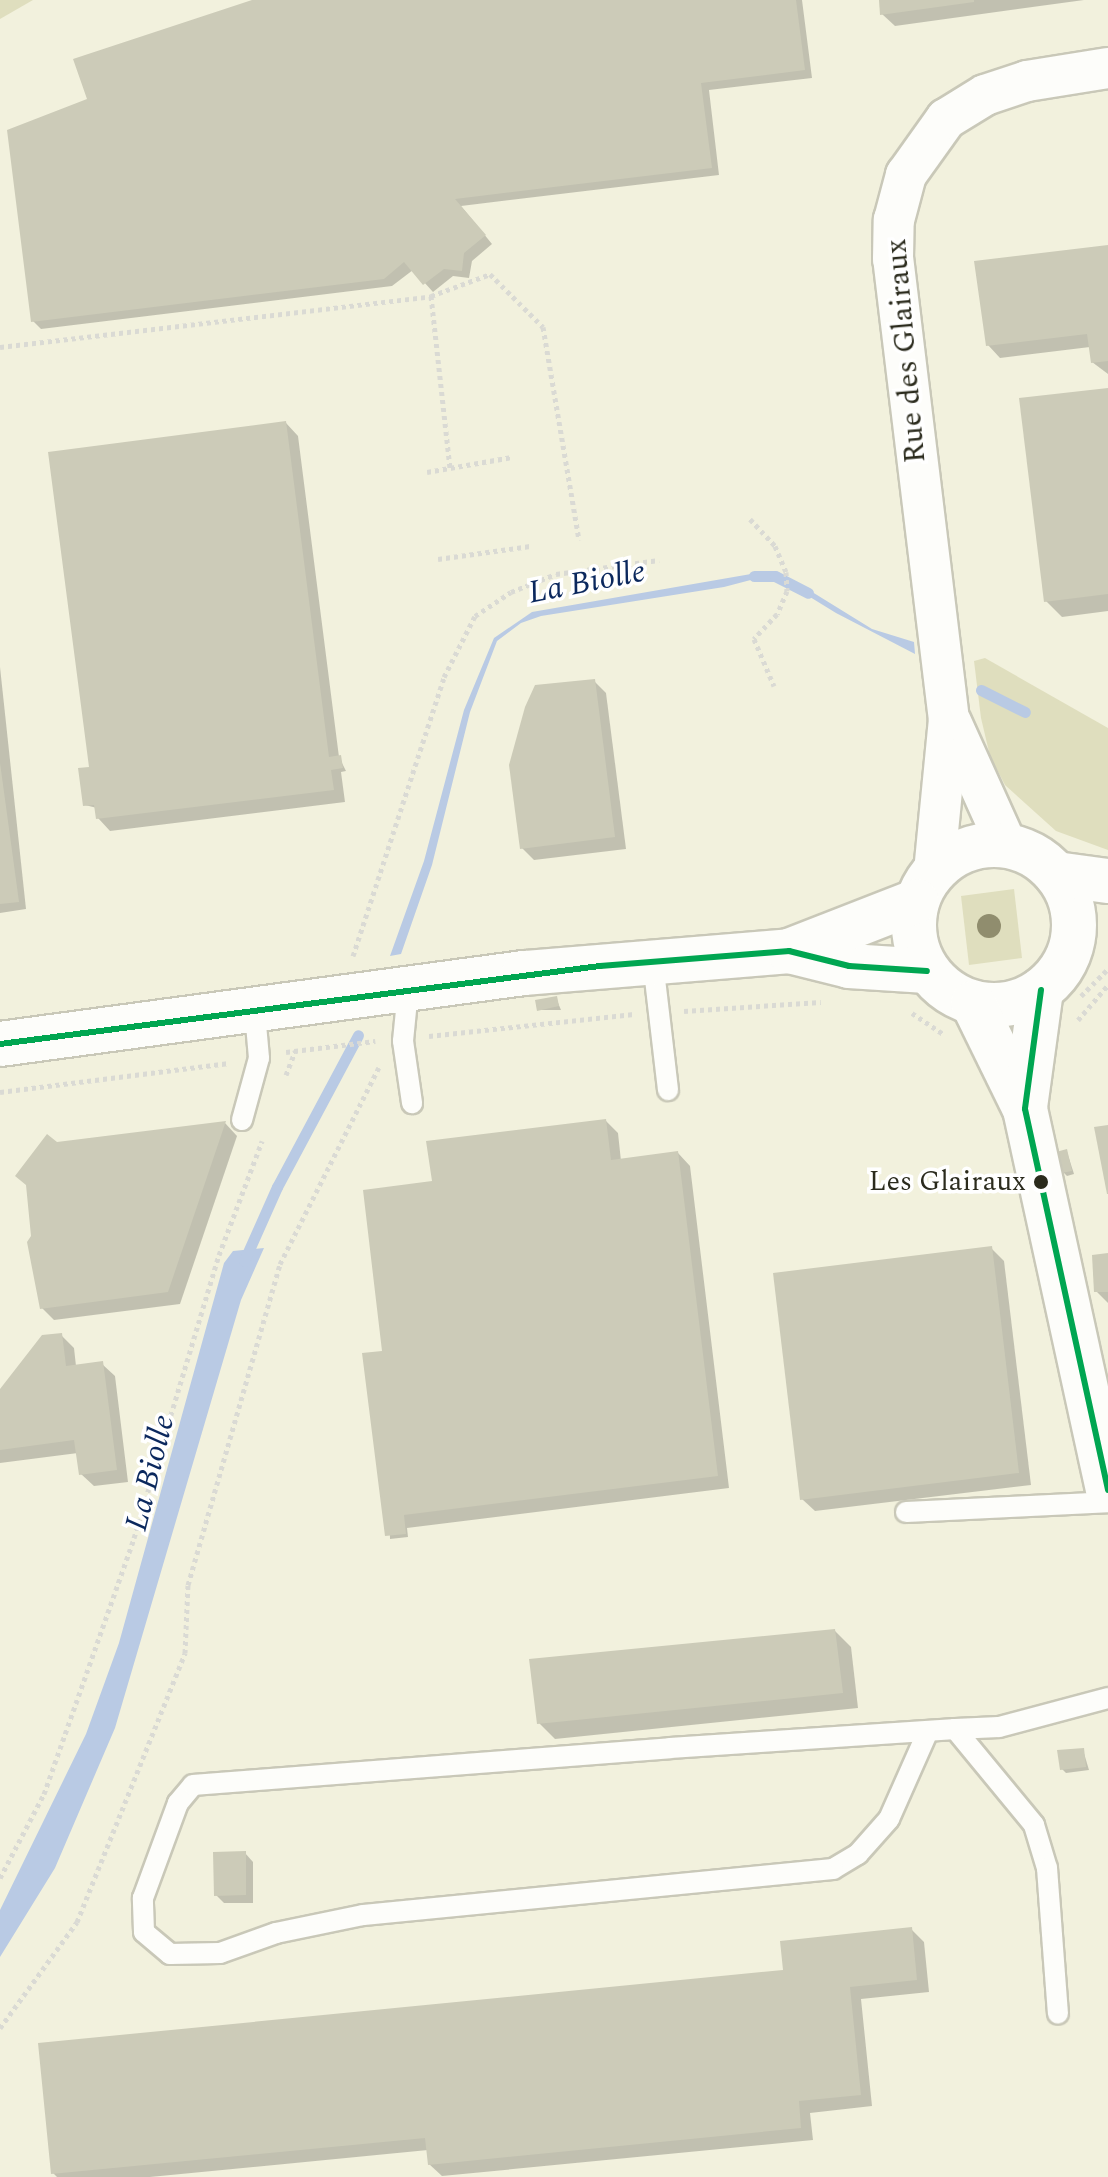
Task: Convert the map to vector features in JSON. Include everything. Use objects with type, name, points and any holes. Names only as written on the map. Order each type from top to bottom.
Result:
[{"type":"street","name":"Rue des Glairaux","points":[[925,886],[949,720],[893,259],[894,220],[906,175],[946,119],[985,95],[1027,81],[1108,68]]},
{"type":"street","name":"Rue des Glairaux","points":[[949,720],[1007,846]]},
{"type":"street","points":[[789,951],[925,886],[955,855],[980,846],[1007,846],[1042,861],[1056,874],[1069,897],[1074,923],[1089,944],[1041,990],[1020,1001],[973,1003],[940,985],[927,971],[913,925],[925,886]]},
{"type":"street","points":[[1056,874],[1108,881]]},
{"type":"street","points":[[0,1044],[255,1013],[408,990],[653,962],[789,951],[849,966],[927,971]]},
{"type":"street","points":[[1025,1109],[1041,990]]},
{"type":"street","points":[[973,1003],[1025,1109],[1108,1490]]},
{"type":"lane","points":[[653,962],[668,1090]]},
{"type":"lane","points":[[408,990],[397,1040],[412,1103]]},
{"type":"lane","points":[[242,1120],[259,1058],[255,1013]]},
{"type":"lane","points":[[906,1512],[1108,1502]]},
{"type":"lane","points":[[928,1731],[889,1819],[858,1854],[833,1869],[363,1915],[276,1933],[220,1953],[170,1954],[144,1932],[143,1898],[178,1803],[193,1785],[955,1729],[999,1727],[1108,1698]]},
{"type":"lane","points":[[955,1729],[1034,1825],[1047,1868],[1058,2014]]},
{"type":"path","points":[[0,347],[431,296],[490,274],[543,327],[579,540]]},
{"type":"path","points":[[431,296],[450,468]]},
{"type":"path","points":[[427,472],[512,457]]},
{"type":"path","points":[[750,519],[775,546],[786,572],[787,591],[777,614],[754,639],[774,686]]},
{"type":"path","points":[[438,559],[530,546]]},
{"type":"path","points":[[349,968],[444,677],[475,616],[511,592],[556,574],[659,560]]},
{"type":"path","points":[[0,1092],[259,1058],[322,1046],[659,1012],[824,1002]]},
{"type":"path","points":[[0,2028],[77,1922],[185,1653],[188,1585],[280,1264],[378,1068],[397,1040]]},
{"type":"path","points":[[284,1080],[295,1051]]},
{"type":"path","points":[[0,1878],[44,1794],[134,1538],[219,1255],[263,1138]]},
{"type":"green space","points":[[0,0],[33,0],[0,19]]},
{"type":"green space","points":[[985,658],[1108,728],[1108,850],[1056,831],[1005,785],[990,756],[981,718],[974,661]]},
{"type":"green space","points":[[1014,889],[1022,958],[969,965],[961,896]]},
{"type":"water","points":[[769,571],[770,575],[724,587],[541,616],[521,623],[497,641],[470,712],[432,865],[401,954],[390,956],[424,861],[464,710],[494,638],[532,612]]},
{"type":"water","points":[[796,582],[872,629],[914,642],[915,654],[836,613],[797,589]]},
{"type":"water","points":[[264,1248],[241,1300],[115,1728],[55,1868],[0,1957],[0,1910],[86,1734],[119,1643],[224,1263],[233,1251]]},
{"type":"building","points":[[252,0],[796,0],[805,70],[701,83],[712,168],[455,199],[486,235],[464,253],[462,271],[444,269],[423,285],[404,262],[384,279],[31,322],[7,130],[87,99],[73,59]]},
{"type":"building","points":[[879,0],[974,0],[974,2],[880,15]]},
{"type":"building","points":[[1108,245],[1108,361],[1091,363],[1087,334],[986,346],[974,261]]},
{"type":"building","points":[[1108,388],[1108,594],[1044,602],[1019,398]]},
{"type":"building","points":[[286,421],[329,757],[341,755],[343,768],[331,770],[334,790],[96,819],[94,805],[83,806],[78,768],[89,767],[48,452]]},
{"type":"building","points":[[595,679],[615,837],[520,849],[509,765],[525,707],[535,685]]},
{"type":"building","points":[[0,763],[19,902],[0,904]]},
{"type":"building","points":[[557,996],[559,1006],[537,1011],[535,1000]]},
{"type":"building","points":[[606,1119],[611,1160],[678,1151],[718,1476],[404,1515],[406,1534],[385,1536],[362,1353],[382,1351],[363,1190],[432,1181],[426,1141]]},
{"type":"building","points":[[226,1121],[168,1292],[40,1309],[27,1242],[31,1236],[26,1185],[15,1176],[47,1134],[57,1142]]},
{"type":"building","points":[[1108,1125],[1108,1194],[1107,1194],[1094,1127]]},
{"type":"building","name":"Les Glairaux","points":[[1067,1149],[1072,1171],[1061,1173],[1056,1152]]},
{"type":"building","points":[[992,1246],[1019,1473],[800,1500],[773,1273]]},
{"type":"building","points":[[1108,1253],[1108,1292],[1094,1292],[1092,1255]]},
{"type":"building","points":[[62,1333],[66,1366],[103,1361],[117,1470],[79,1475],[74,1440],[0,1450],[0,1389],[42,1335]]},
{"type":"building","points":[[835,1629],[843,1693],[537,1724],[529,1659]]},
{"type":"building","points":[[1084,1748],[1086,1767],[1060,1770],[1057,1750]]},
{"type":"building","points":[[246,1851],[246,1895],[214,1896],[213,1852]]},
{"type":"building","points":[[912,1927],[917,1980],[850,1987],[861,2095],[799,2101],[801,2128],[428,2165],[425,2138],[51,2174],[38,2043],[783,1970],[780,1941]]},
{"type":"waterway","name":"La Biolle","points":[[754,576],[775,576],[808,593]]},
{"type":"waterway","name":"La Biolle","points":[[981,690],[1025,712]]},
{"type":"waterway","name":"La Biolle","points":[[244,1261],[277,1187],[358,1035]]},
{"type":"transit line","points":[[0,1044],[600,966],[789,951],[849,966],[927,971]]},
{"type":"transit line","points":[[1041,990],[1025,1109],[1108,1490]]},
{"type":"place","name":"Les Glairaux","points":[[1041,1182]]}]
